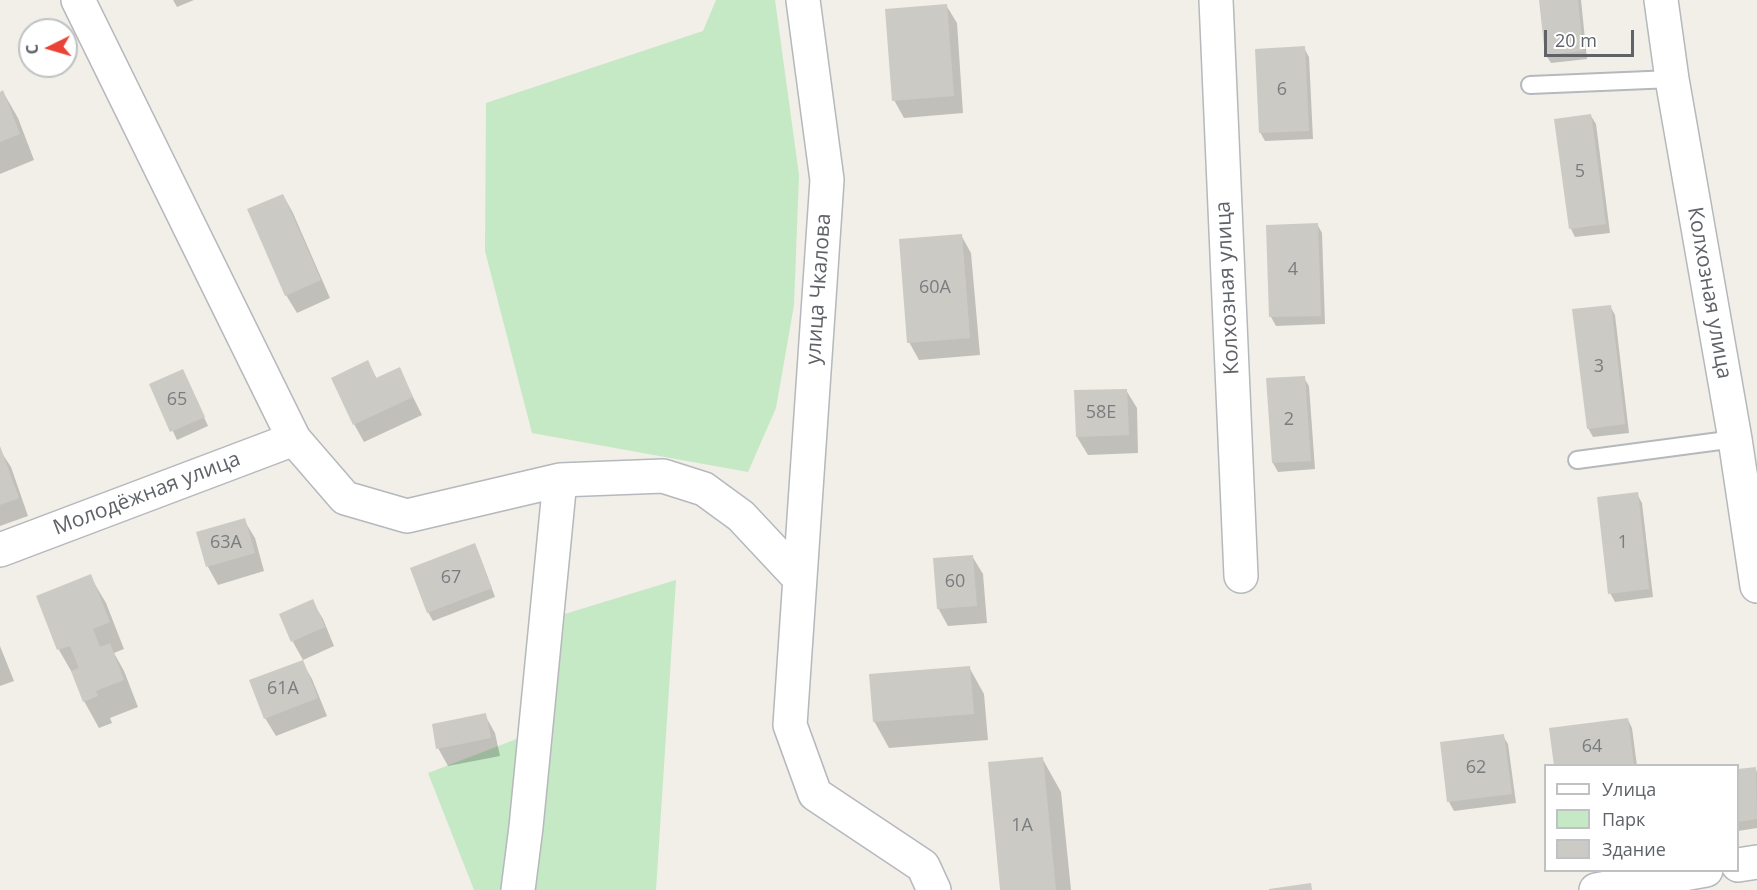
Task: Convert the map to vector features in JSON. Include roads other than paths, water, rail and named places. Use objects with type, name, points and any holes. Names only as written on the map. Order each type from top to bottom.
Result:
[{"type":"street","points":[[78,0],[294,439],[345,498],[407,516],[560,480],[663,476],[704,489],[741,516],[800,579]]},
{"type":"street","name":"улица Чкалова","points":[[803,0],[826,180],[790,725],[815,794],[923,866],[934,890]]},
{"type":"street","name":"Колхозная улица","points":[[1216,0],[1241,576]]},
{"type":"street","name":"Колхозная улица","points":[[1661,0],[1672,79],[1735,439],[1757,586]]},
{"type":"street","name":"Молодёжная улица","points":[[0,550],[294,439]]},
{"type":"street","points":[[518,890],[560,480]]},
{"type":"street","points":[[1739,865],[1757,862]]},
{"type":"street","points":[[1596,890],[1695,872]]},
{"type":"lane","points":[[1530,85],[1672,79]]},
{"type":"lane","points":[[1577,460],[1735,439]]}]
